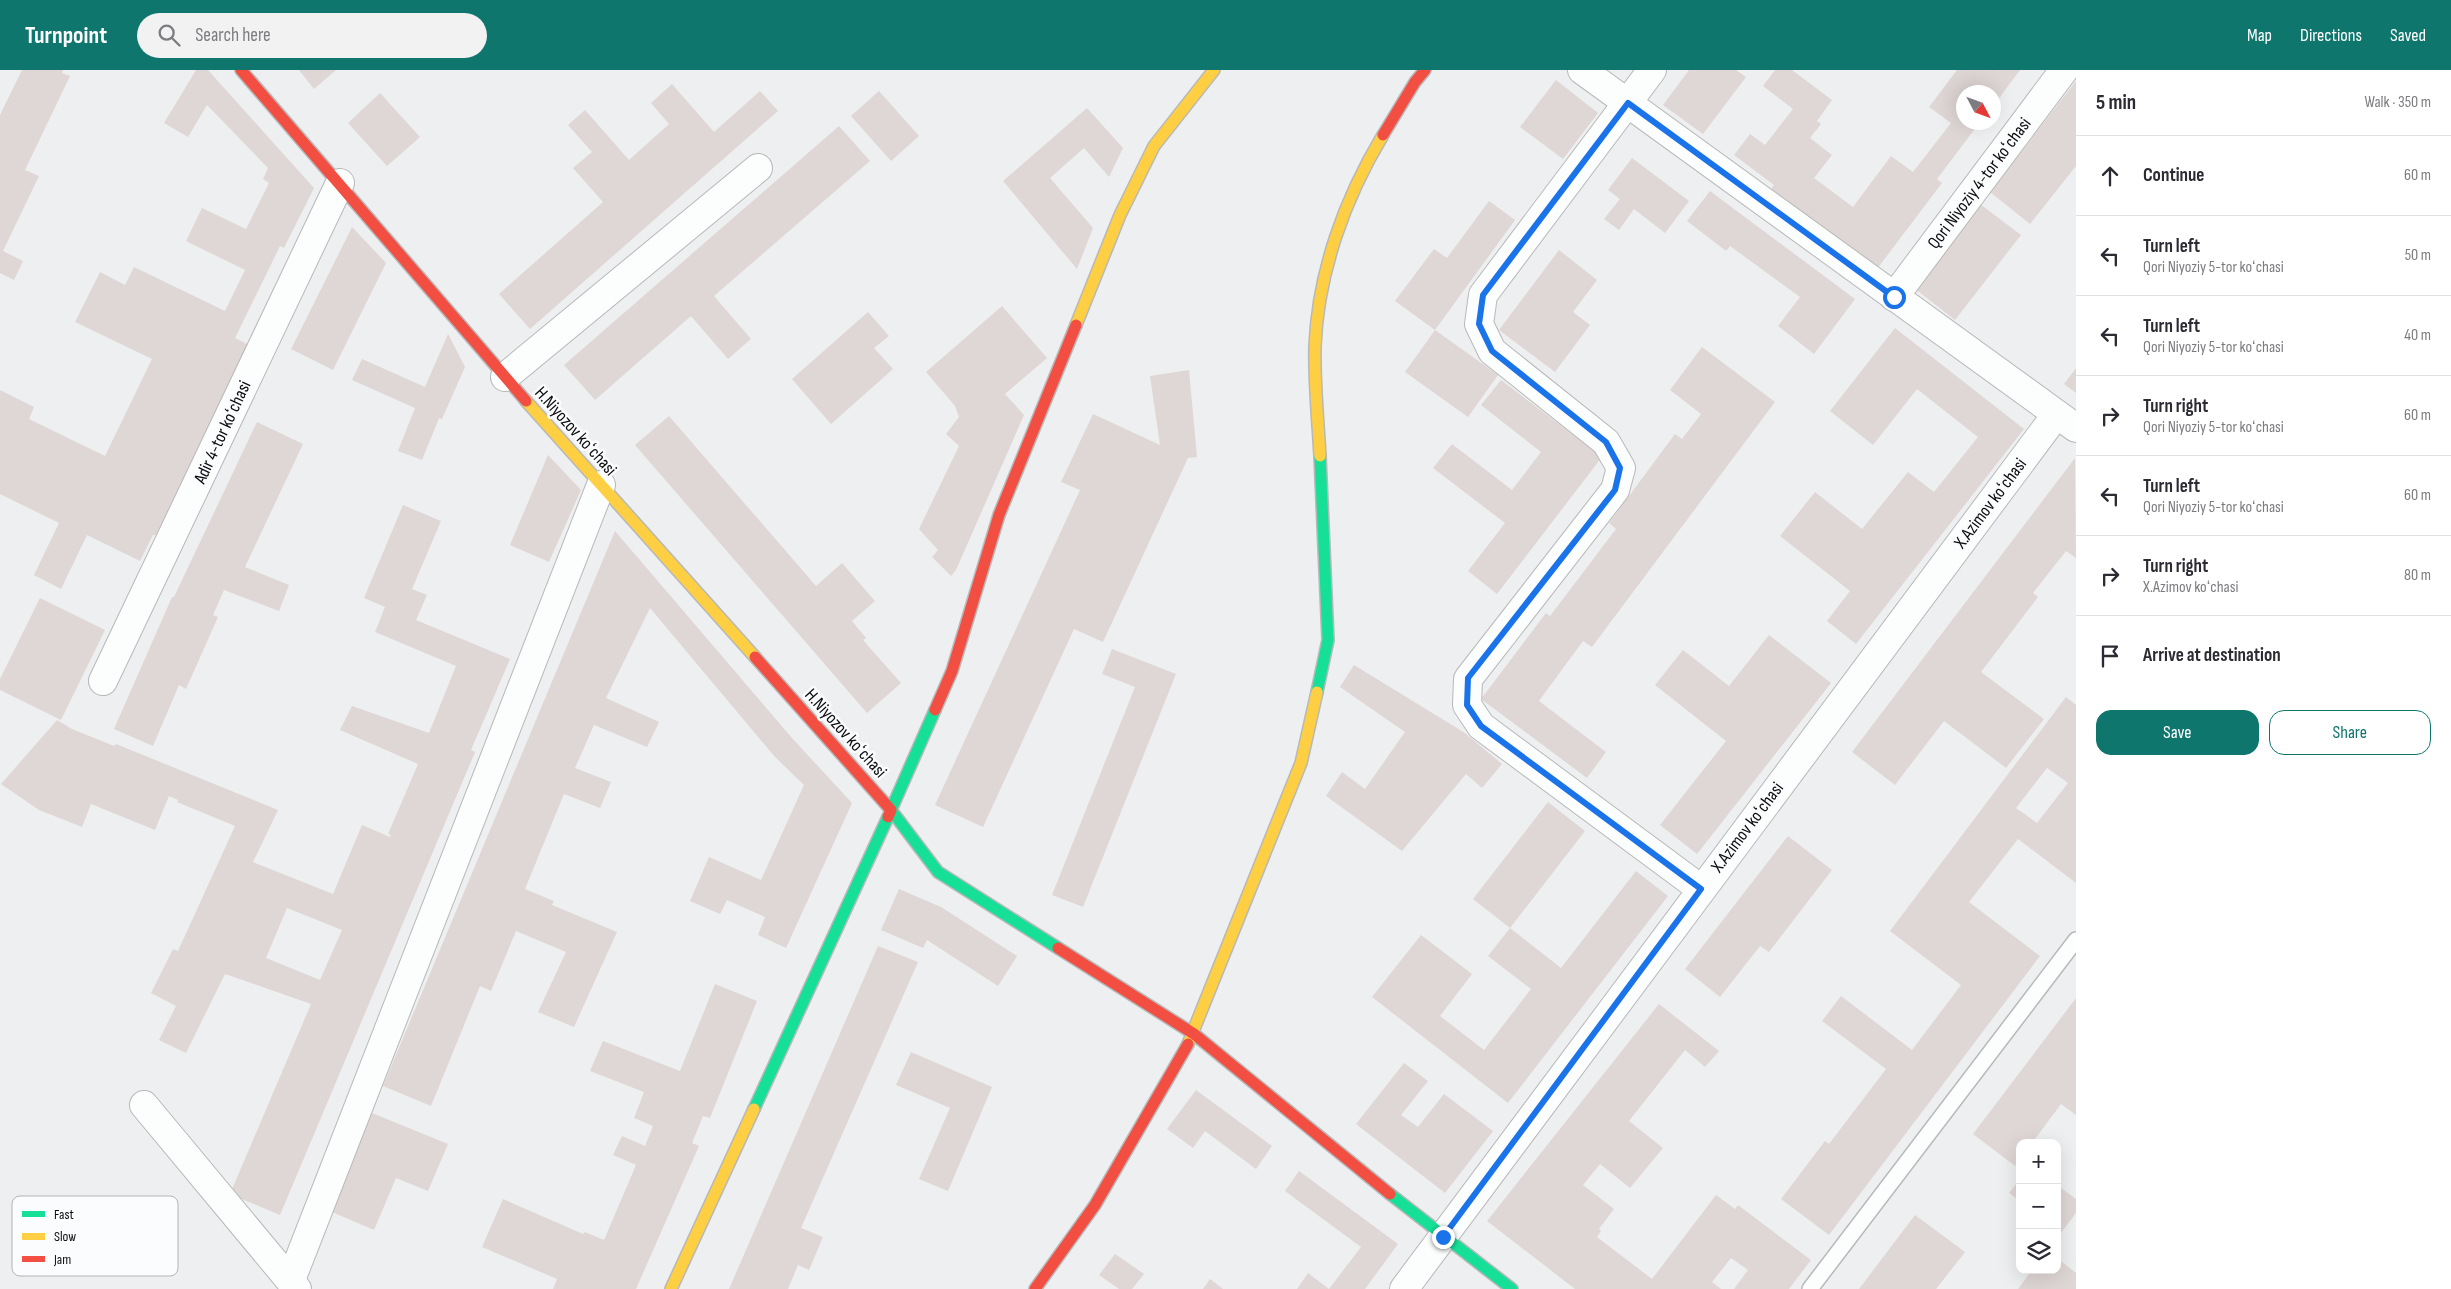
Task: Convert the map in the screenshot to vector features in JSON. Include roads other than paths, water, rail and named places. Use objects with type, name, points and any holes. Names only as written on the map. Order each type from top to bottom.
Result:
[{"type":"street","name":"H.Niyozov koʻchasi","points":[[241,70],[505,377],[892,810],[938,872],[1194,1034],[1443,1237],[1512,1289]]},
{"type":"street","points":[[671,1289],[892,810],[952,671],[999,516],[1120,215],[1154,146],[1214,70]]},
{"type":"street","points":[[1035,1289],[1095,1205],[1194,1034],[1301,763],[1328,640],[1315,346],[1323,274],[1362,170],[1415,82],[1425,70]]},
{"type":"street","points":[[1582,70],[2066,422]]},
{"type":"street","points":[[1652,70],[1483,295],[1479,324],[1492,351],[1606,442],[1620,468],[1615,490],[1468,678],[1467,705],[1481,726],[1701,889]]},
{"type":"street","name":"Qori Niyoziy 4-tor koʻchasi","points":[[1894,297],[2064,70]]},
{"type":"street","points":[[505,377],[758,168]]},
{"type":"street","name":"Adir 4-tor koʻchasi","points":[[104,681],[340,183]]},
{"type":"street","name":"X.Azimov koʻchasi","points":[[1404,1289],[1701,889],[2066,422]]},
{"type":"street","points":[[144,1106],[294,1285],[601,485]]},
{"type":"lane","points":[[1810,1289],[2076,940]]}]
